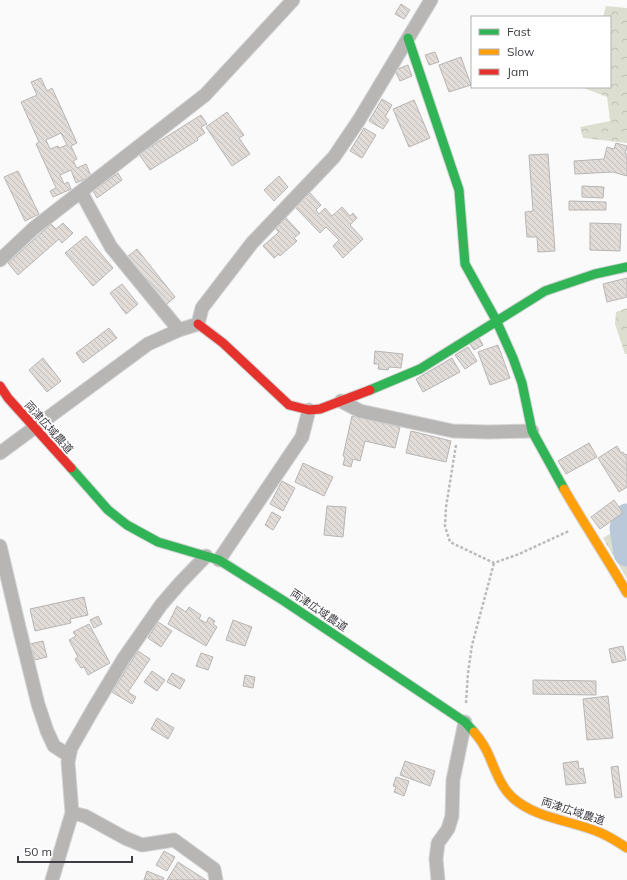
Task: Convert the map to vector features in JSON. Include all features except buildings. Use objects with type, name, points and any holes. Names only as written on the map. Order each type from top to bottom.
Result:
[{"type":"street","points":[[0,260],[34,228],[205,95],[293,0]]},
{"type":"street","points":[[198,324],[202,308],[252,243],[334,157],[359,120],[431,0]]},
{"type":"street","points":[[408,38],[459,190],[465,264],[496,320],[522,384],[532,431],[584,524],[627,593]]},
{"type":"street","points":[[81,192],[111,247],[179,330]]},
{"type":"street","points":[[198,324],[223,343],[289,404],[309,410],[320,409],[384,385],[420,369],[545,290],[595,274],[627,267]]},
{"type":"street","points":[[0,453],[148,344],[179,330],[198,324]]},
{"type":"street","name":"両津広域農道","points":[[0,386],[8,398],[108,510],[127,525],[158,542],[219,560],[291,606],[465,722],[472,728],[480,740],[502,786],[530,810],[561,821],[598,831],[621,843],[627,848]]},
{"type":"street","points":[[341,402],[360,411],[458,431],[532,431]]},
{"type":"street","points":[[219,560],[302,437],[309,410]]},
{"type":"street","points":[[0,546],[19,628],[45,724],[54,746],[68,755]]},
{"type":"street","points":[[52,880],[72,813],[68,762],[68,755],[71,748],[124,658],[161,605],[206,556]]},
{"type":"street","points":[[438,880],[436,859],[438,843],[448,829],[452,816],[453,780],[465,722]]},
{"type":"street","points":[[72,813],[85,816],[125,838],[142,845],[174,840],[214,869],[216,880]]},
{"type":"path","points":[[458,431],[447,501],[445,526],[450,542],[494,563],[554,539],[584,524]]},
{"type":"path","points":[[465,722],[468,673],[472,645],[494,563]]},
{"type":"green space","points":[[606,6],[627,8],[627,143],[583,138],[580,127],[610,121],[607,97],[584,88],[611,88],[611,16],[603,16]]},
{"type":"green space","points":[[627,308],[627,354],[625,354],[615,324],[616,312]]},
{"type":"green space","points":[[627,524],[627,579],[603,538]]},
{"type":"waterway","points":[[627,517],[623,528],[627,553]]},
{"type":"traffic: fast","points":[[408,38],[459,190],[465,264],[496,320],[513,358],[522,383],[532,431],[564,489]]},
{"type":"traffic: fast","points":[[370,390],[420,369],[545,291],[595,274],[627,267]]},
{"type":"traffic: fast","points":[[71,468],[108,510],[127,525],[158,542],[219,560],[284,601],[465,722],[474,732]]},
{"type":"traffic: slow","points":[[564,489],[627,593]]},
{"type":"traffic: slow","points":[[474,732],[485,747],[502,784],[509,794],[522,805],[543,815],[601,833],[627,848]]},
{"type":"traffic: jam","points":[[198,324],[223,343],[289,405],[309,410],[320,409],[370,390]]},
{"type":"traffic: jam","points":[[0,386],[8,398],[71,468]]}]
